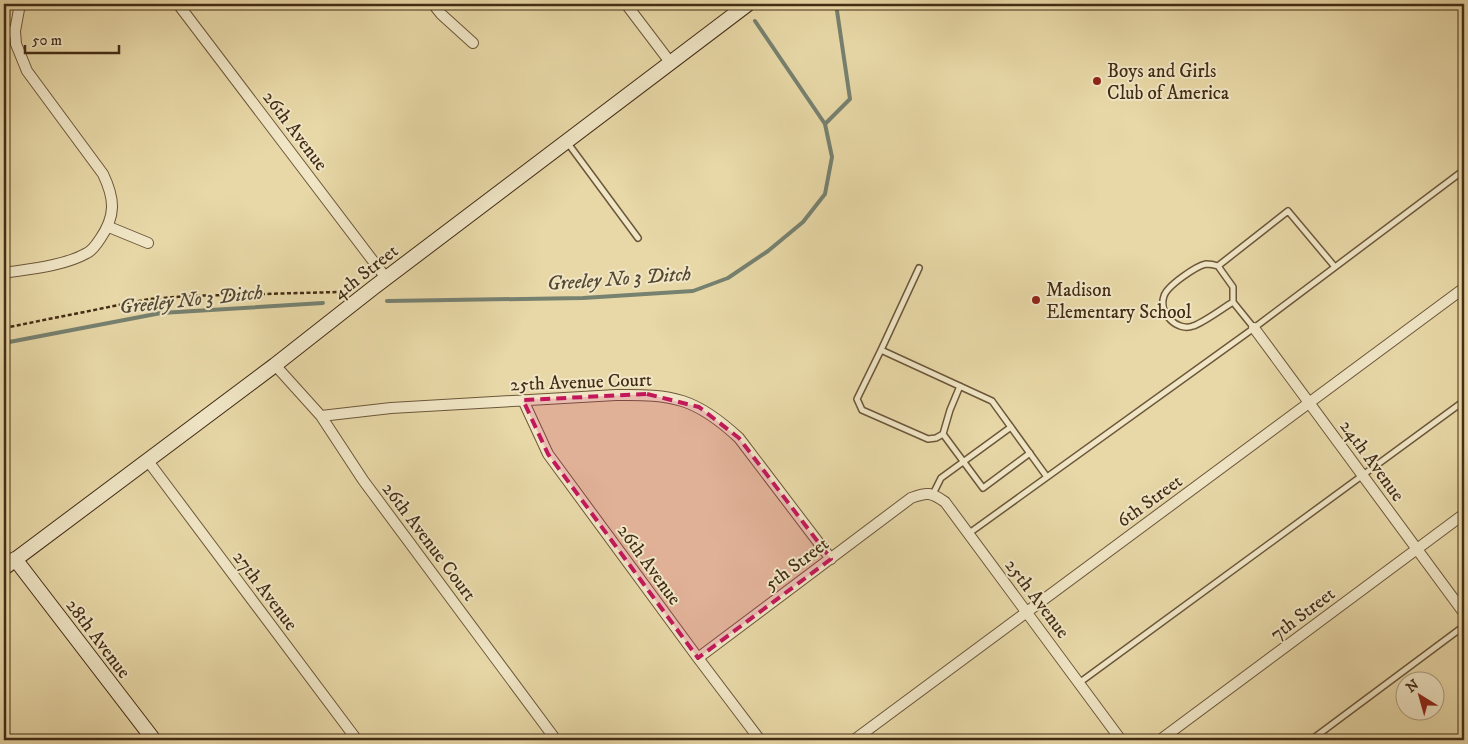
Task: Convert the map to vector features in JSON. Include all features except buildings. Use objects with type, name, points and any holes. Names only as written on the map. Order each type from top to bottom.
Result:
[{"type":"main road","name":"4th Street","points":[[9,563],[275,365],[386,278],[748,4]]},
{"type":"main road","name":"28th Avenue","points":[[9,563],[154,740]]},
{"type":"street","points":[[4,273],[71,260],[94,248],[109,227],[112,199],[106,180],[27,71],[9,32],[20,4]]},
{"type":"street","name":"26th Avenue","points":[[178,4],[386,278]]},
{"type":"street","points":[[433,4],[441,14],[473,43]]},
{"type":"street","points":[[626,4],[670,62]]},
{"type":"street","points":[[109,227],[148,242]]},
{"type":"street","name":"6th Street","points":[[854,740],[1464,288]]},
{"type":"street","name":"24th Avenue","points":[[1254,328],[1464,613]]},
{"type":"street","name":"26th Avenue Court","points":[[275,365],[322,416],[363,480],[556,740]]},
{"type":"street","name":"25th Avenue Court","points":[[322,416],[390,408],[523,400],[647,394],[673,398],[699,407],[721,421],[739,438],[830,559]]},
{"type":"street","name":"26th Avenue","points":[[523,400],[548,454],[760,740]]},
{"type":"street","name":"27th Avenue","points":[[148,461],[357,740]]},
{"type":"street","name":"5th Street","points":[[698,658],[911,498],[921,494],[933,494]]},
{"type":"street","name":"25th Avenue","points":[[933,494],[945,502],[1122,740]]},
{"type":"street","name":"7th Street","points":[[1160,740],[1464,514]]},
{"type":"lane","points":[[566,142],[638,238]]},
{"type":"lane","points":[[968,534],[1254,328],[1464,170]]},
{"type":"lane","points":[[1218,266],[1288,211],[1335,267]]},
{"type":"lane","points":[[1233,302],[1194,326],[1185,328],[1174,323],[1164,310],[1162,304],[1166,290],[1174,284],[1205,264],[1218,266],[1233,287],[1233,302],[1254,328]]},
{"type":"lane","points":[[919,268],[857,399],[862,410],[928,439],[936,438],[942,434],[960,386]]},
{"type":"lane","points":[[881,350],[992,401],[1047,477]]},
{"type":"lane","points":[[1079,683],[1464,401]]},
{"type":"lane","points":[[933,494],[941,478],[1011,427]]},
{"type":"lane","points":[[942,434],[983,488],[1030,453]]},
{"type":"lane","points":[[1311,740],[1464,626]]},
{"type":"path","points":[[4,328],[149,299],[188,296],[338,292]]},
{"type":"highlighted area","points":[[647,394],[699,407],[739,438],[831,559],[698,658],[548,454],[523,400]]},
{"type":"waterway","name":"Greeley No 3 Ditch","points":[[387,301],[583,298],[693,291],[728,278],[768,251],[803,222],[825,194],[832,157],[825,124],[850,99],[836,4]]},
{"type":"waterway","points":[[755,21],[825,124]]},
{"type":"waterway","name":"Greeley No 3 Ditch","points":[[4,343],[161,313],[323,303]]},
{"type":"place","name":"Boys and Girls Club of America","points":[[1097,81]]},
{"type":"place","name":"Madison Elementary School","points":[[1036,300]]}]
